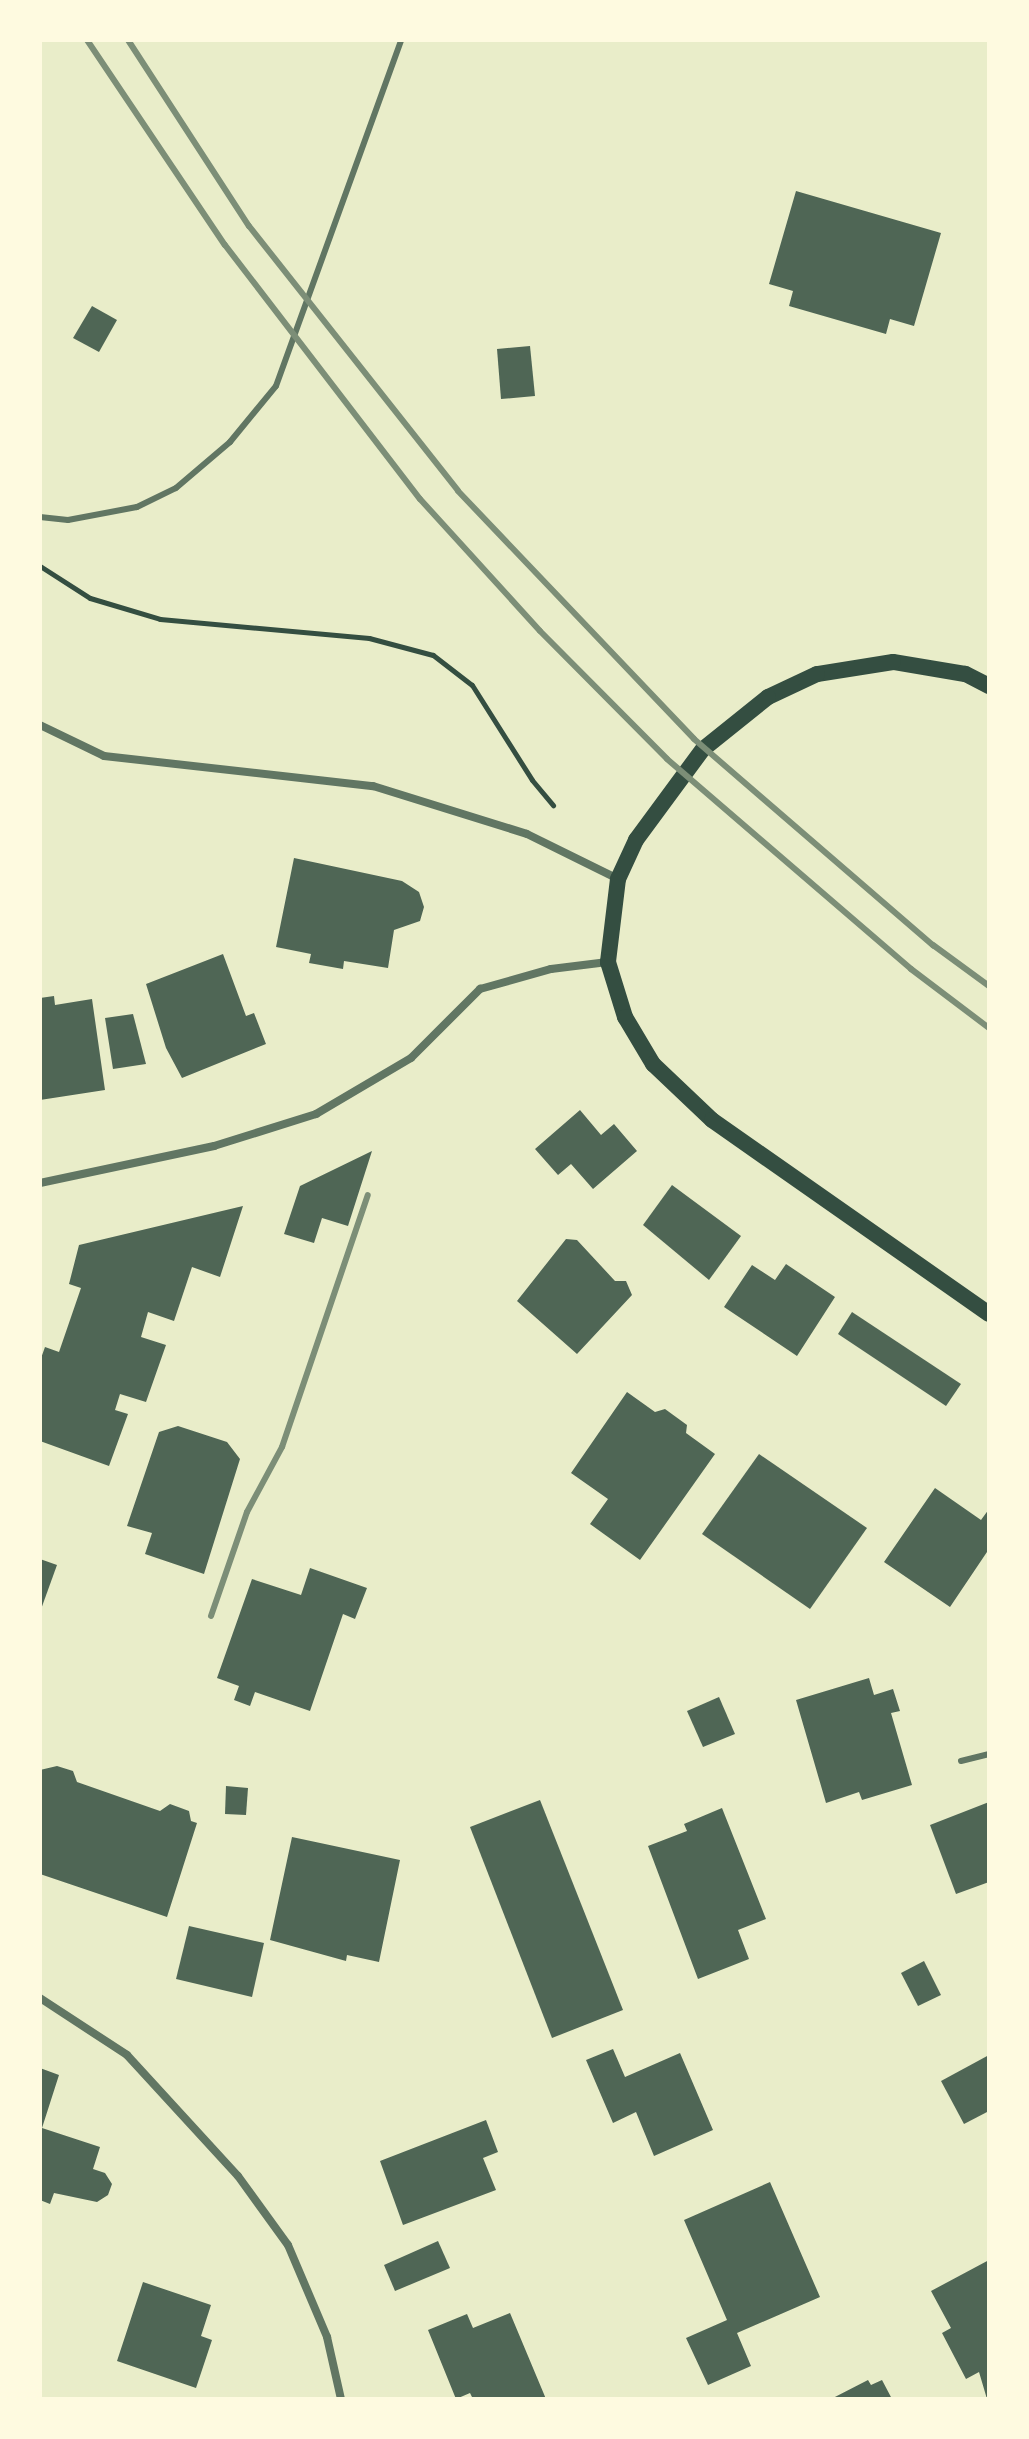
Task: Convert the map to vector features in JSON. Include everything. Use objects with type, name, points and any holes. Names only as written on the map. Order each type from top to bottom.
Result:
[{"type":"main road","points":[[989,686],[965,674],[893,662],[817,674],[768,697],[703,749],[636,840],[618,879],[608,962],[625,1017],[653,1064],[712,1120],[989,1314]]},
{"type":"street","points":[[40,725],[104,756],[373,786],[527,834],[618,879]]},
{"type":"street","points":[[40,1183],[214,1146],[316,1114],[411,1058],[480,989],[551,969],[608,962]]},
{"type":"street","points":[[40,1998],[127,2055],[238,2176],[288,2245],[327,2337],[341,2399]]},
{"type":"lane","points":[[40,517],[68,520],[137,507],[176,488],[230,442],[276,386],[401,40]]},
{"type":"lane","points":[[961,1761],[989,1754]]},
{"type":"path","points":[[40,566],[90,598],[160,619],[369,638],[433,655],[472,685],[532,780],[560,813]]},
{"type":"building","points":[[796,191],[941,233],[914,326],[890,319],[886,334],[789,306],[793,291],[769,284]]},
{"type":"building","points":[[92,306],[117,320],[99,352],[73,338]]},
{"type":"building","points":[[530,346],[535,396],[501,399],[497,349]]},
{"type":"building","points":[[294,858],[402,881],[419,892],[424,907],[420,921],[394,930],[388,968],[344,961],[343,969],[309,963],[311,954],[276,947]]},
{"type":"building","points":[[223,954],[246,1016],[254,1013],[266,1044],[182,1078],[166,1048],[146,984]]},
{"type":"building","points":[[54,996],[55,1005],[92,999],[105,1090],[40,1100],[40,998]]},
{"type":"building","points":[[133,1014],[146,1064],[113,1069],[105,1018]]},
{"type":"building","points":[[580,1110],[601,1135],[614,1124],[637,1151],[593,1189],[571,1164],[558,1175],[535,1149]]},
{"type":"building","points":[[372,1151],[348,1226],[322,1218],[314,1243],[284,1234],[300,1186]]},
{"type":"building","points":[[672,1185],[741,1236],[709,1280],[643,1225]]},
{"type":"building","points":[[243,1206],[220,1277],[192,1267],[174,1321],[148,1312],[141,1337],[166,1345],[146,1402],[120,1394],[115,1410],[128,1414],[109,1466],[40,1441],[40,1361],[45,1347],[59,1352],[81,1288],[69,1284],[79,1245]]},
{"type":"building","points":[[566,1239],[577,1240],[615,1281],[626,1281],[632,1295],[577,1354],[517,1301]]},
{"type":"building","points":[[786,1264],[835,1297],[797,1356],[724,1307],[752,1265],[775,1280]]},
{"type":"building","points":[[852,1312],[961,1384],[946,1406],[838,1334]]},
{"type":"building","points":[[627,1392],[655,1412],[665,1409],[687,1425],[686,1433],[715,1454],[640,1560],[590,1524],[608,1499],[571,1473]]},
{"type":"building","points":[[178,1426],[227,1442],[240,1459],[204,1574],[145,1554],[152,1533],[127,1526],[159,1432]]},
{"type":"building","points":[[759,1454],[867,1528],[810,1609],[702,1534]]},
{"type":"building","points":[[935,1488],[981,1520],[989,1509],[989,1549],[950,1607],[884,1562]]},
{"type":"building","points":[[40,1559],[57,1565],[40,1612]]},
{"type":"building","points":[[310,1568],[367,1588],[355,1619],[343,1614],[310,1711],[255,1692],[250,1706],[234,1700],[239,1686],[217,1678],[252,1579],[301,1595]]},
{"type":"building","points":[[869,1678],[874,1695],[893,1689],[900,1711],[891,1713],[912,1785],[862,1800],[859,1792],[826,1803],[796,1700]]},
{"type":"building","points":[[719,1697],[735,1734],[703,1747],[687,1711]]},
{"type":"building","points":[[57,1766],[73,1771],[77,1782],[160,1811],[170,1804],[189,1811],[191,1821],[197,1823],[167,1917],[40,1874],[40,1770]]},
{"type":"building","points":[[226,1786],[248,1788],[246,1815],[225,1814]]},
{"type":"building","points":[[540,1800],[623,2010],[552,2038],[470,1827]]},
{"type":"building","points":[[989,1802],[989,1882],[956,1894],[930,1825]]},
{"type":"building","points":[[722,1808],[766,1919],[738,1930],[749,1959],[698,1979],[648,1846],[687,1831],[684,1824]]},
{"type":"building","points":[[292,1837],[400,1860],[379,1962],[347,1955],[346,1961],[270,1940]]},
{"type":"building","points":[[189,1926],[264,1943],[252,1997],[176,1979]]},
{"type":"building","points":[[924,1961],[941,1995],[918,2006],[901,1973]]},
{"type":"building","points":[[613,2049],[625,2077],[680,2053],[713,2130],[654,2156],[636,2112],[613,2123],[586,2060]]},
{"type":"building","points":[[989,2055],[989,2111],[964,2124],[941,2081]]},
{"type":"building","points":[[40,2068],[59,2075],[42,2128],[100,2147],[93,2169],[105,2173],[112,2184],[108,2195],[97,2202],[54,2193],[50,2204],[40,2200]]},
{"type":"building","points":[[486,2120],[498,2152],[483,2158],[496,2190],[403,2225],[380,2161]]},
{"type":"building","points":[[770,2182],[820,2297],[737,2333],[751,2366],[708,2385],[686,2338],[727,2320],[684,2220]]},
{"type":"building","points":[[438,2241],[450,2268],[395,2291],[384,2265]]},
{"type":"building","points":[[989,2260],[987,2399],[979,2372],[966,2379],[942,2333],[951,2328],[931,2291]]},
{"type":"building","points":[[143,2282],[211,2305],[201,2336],[212,2340],[196,2388],[117,2361]]},
{"type":"building","points":[[510,2313],[546,2399],[473,2399],[470,2393],[456,2399],[428,2330],[467,2314],[473,2328]]},
{"type":"building","points":[[868,2380],[871,2385],[882,2380],[892,2399],[831,2399]]},
{"type":"railway","points":[[87,40],[225,245],[420,499],[540,631],[667,759],[911,969],[989,1028]]},
{"type":"railway","points":[[128,40],[249,226],[458,491],[694,739],[933,945],[989,986]]},
{"type":"railway","points":[[211,1616],[247,1512],[282,1447],[368,1195]]}]
